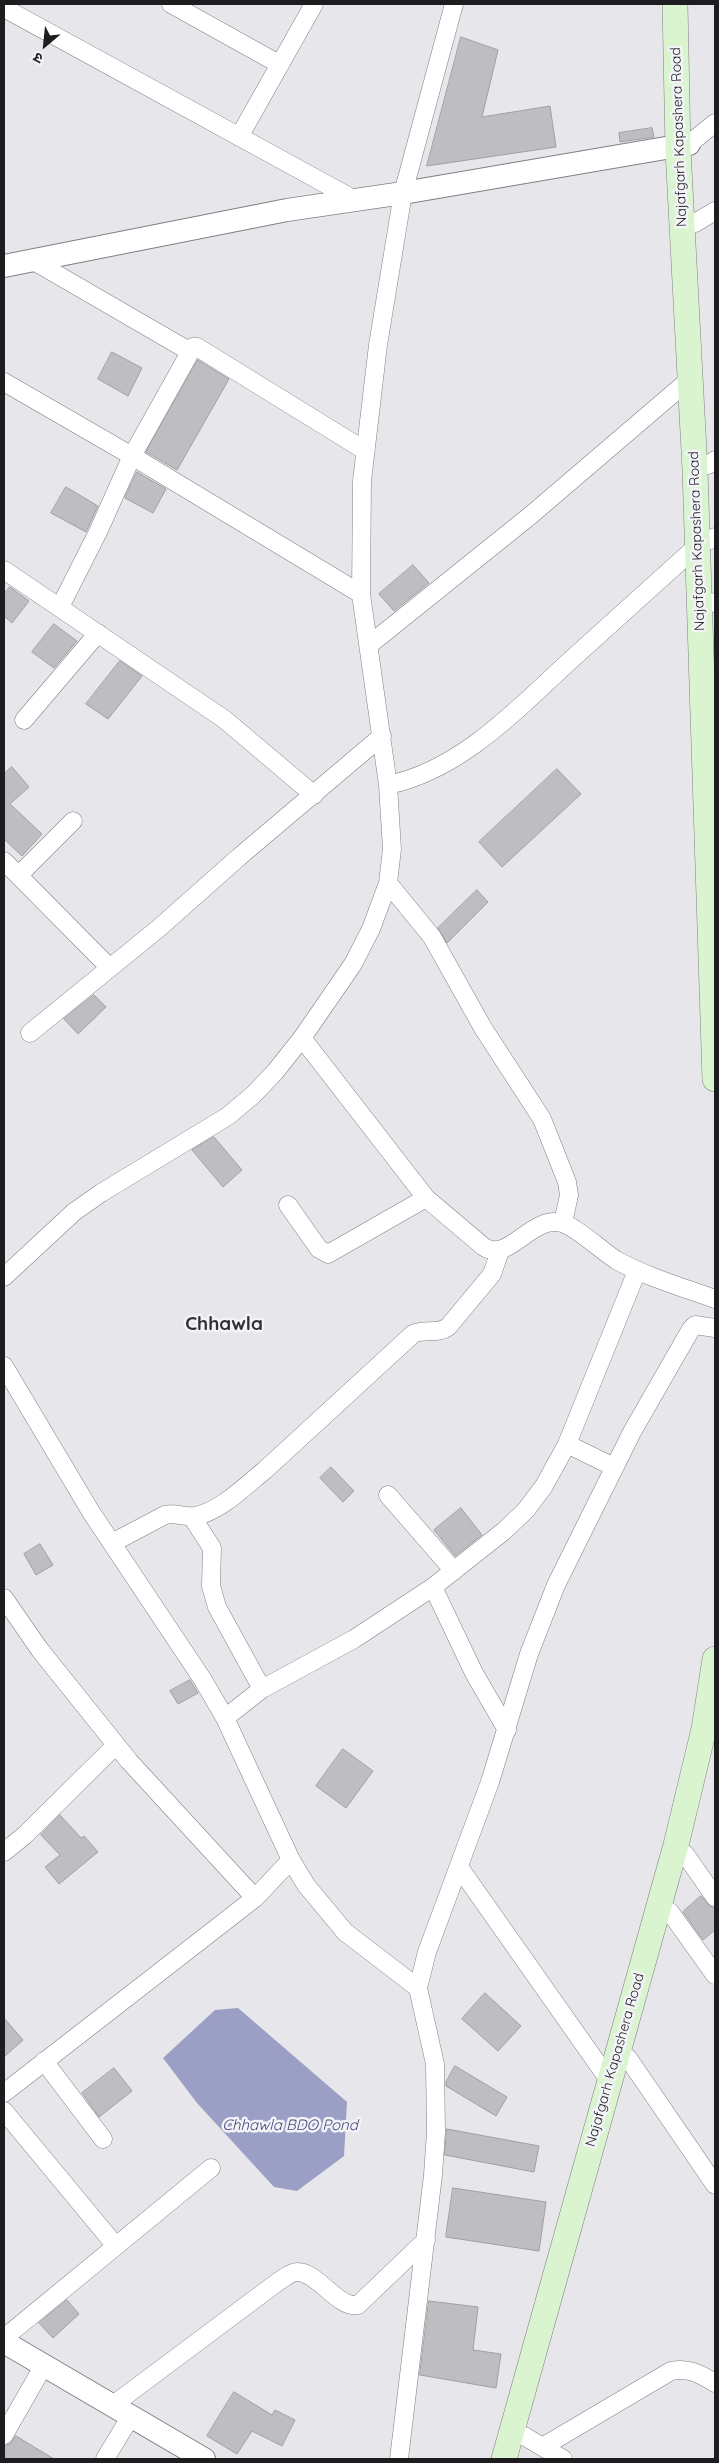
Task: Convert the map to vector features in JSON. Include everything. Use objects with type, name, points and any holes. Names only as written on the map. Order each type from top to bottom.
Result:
[{"type":"main road","name":"Najafgarh Kapashera Road","points":[[675,4],[683,145],[690,379],[708,541],[715,1079]]},
{"type":"main road","points":[[686,4],[683,145],[705,217],[712,462],[708,541],[715,607]]},
{"type":"main road","name":"Najafgarh Kapashera Road","points":[[504,2459],[692,1784],[715,1659]]},
{"type":"main road","points":[[528,2447],[574,2258],[587,2196],[670,1912],[715,1732]]},
{"type":"street","points":[[170,4],[279,64]]},
{"type":"street","points":[[238,136],[314,4]]},
{"type":"street","points":[[4,1277],[74,1212],[101,1192],[228,1116],[254,1095],[302,1038],[353,964],[371,929],[388,883],[392,850],[388,785],[361,594],[360,512],[364,450],[378,345],[403,193],[454,4]]},
{"type":"street","points":[[4,8],[355,200]]},
{"type":"street","points":[[4,266],[287,210],[403,193],[683,145],[715,123]]},
{"type":"street","points":[[32,260],[189,351]]},
{"type":"street","points":[[60,607],[98,532],[132,456],[189,351],[193,347],[197,347],[364,450]]},
{"type":"street","points":[[369,645],[531,515],[690,379]]},
{"type":"street","points":[[4,382],[132,456],[361,594]]},
{"type":"street","points":[[388,785],[409,781],[429,773],[481,738],[515,712],[708,541]]},
{"type":"street","points":[[4,570],[224,719],[314,795]]},
{"type":"street","points":[[24,720],[98,633]]},
{"type":"street","points":[[30,1033],[159,928],[382,736]]},
{"type":"street","points":[[19,875],[73,821]]},
{"type":"street","points":[[4,861],[109,968]]},
{"type":"street","points":[[388,883],[432,937],[483,1028],[542,1119],[567,1182],[569,1196],[563,1223]]},
{"type":"street","points":[[302,1038],[426,1198],[484,1247],[492,1252],[500,1251],[540,1224],[563,1223],[615,1259],[638,1271],[715,1299]]},
{"type":"street","points":[[288,1205],[319,1249],[328,1254],[426,1198]]},
{"type":"street","points":[[112,1543],[165,1515],[171,1513],[192,1517],[215,1508],[265,1470],[413,1334],[442,1331],[448,1327],[492,1274],[500,1251]]},
{"type":"street","points":[[225,1718],[262,1689],[354,1639],[433,1588],[504,1531],[526,1510],[544,1486],[567,1444],[638,1271]]},
{"type":"street","points":[[399,2459],[426,2240],[436,2132],[435,2064],[418,1988],[427,1952],[490,1782],[541,1621],[560,1577],[614,1467],[691,1329],[694,1325],[715,1328]]},
{"type":"street","points":[[4,1366],[112,1543],[183,1649],[225,1718],[291,1860],[306,1885],[345,1932],[418,1988]]},
{"type":"street","points":[[567,1444],[614,1467]]},
{"type":"street","points":[[388,1495],[454,1572]]},
{"type":"street","points":[[192,1517],[212,1548],[211,1586],[217,1607],[262,1689]]},
{"type":"street","points":[[433,1588],[474,1673],[507,1730]]},
{"type":"street","points":[[4,1598],[40,1650],[116,1745],[255,1898]]},
{"type":"street","points":[[4,1852],[25,1835],[116,1745]]},
{"type":"street","points":[[685,1854],[715,1897]]},
{"type":"street","points":[[4,2093],[255,1898],[291,1860]]},
{"type":"street","points":[[459,1867],[609,2080]]},
{"type":"street","points":[[670,1912],[715,1975]]},
{"type":"street","points":[[628,2058],[715,2185]]},
{"type":"street","points":[[44,2061],[103,2139]]},
{"type":"street","points":[[4,2111],[115,2245]]},
{"type":"street","points":[[4,2338],[211,2168]]},
{"type":"street","points":[[106,2459],[122,2410],[293,2273],[307,2275],[347,2304],[358,2305],[426,2240]]},
{"type":"street","points":[[4,2342],[204,2459]]},
{"type":"street","points":[[4,2435],[44,2365]]},
{"type":"street","points":[[528,2447],[671,2371],[683,2368],[715,2383]]},
{"type":"street","points":[[528,2447],[563,2459]]},
{"type":"water","name":"Chhawla BDO Pond","points":[[238,2008],[347,2102],[344,2156],[297,2191],[274,2187],[197,2103],[163,2058],[215,2010]]},
{"type":"building","points":[[461,37],[498,50],[482,117],[550,106],[556,147],[427,166]]},
{"type":"building","points":[[652,128],[654,137],[620,142],[619,133]]},
{"type":"building","points":[[112,352],[142,368],[128,396],[98,379]]},
{"type":"building","points":[[198,360],[229,379],[177,470],[146,452]]},
{"type":"building","points":[[137,472],[166,489],[153,513],[125,498]]},
{"type":"building","points":[[66,487],[98,506],[86,532],[51,513]]},
{"type":"building","points":[[413,565],[429,583],[394,611],[379,594]]},
{"type":"building","points":[[10,587],[29,601],[12,623],[4,616],[4,594]]},
{"type":"building","points":[[54,624],[77,641],[54,668],[32,652]]},
{"type":"building","points":[[120,661],[142,676],[108,719],[86,704]]},
{"type":"building","points":[[12,767],[29,787],[10,804],[42,834],[22,856],[4,839],[4,774]]},
{"type":"building","points":[[557,769],[581,794],[502,867],[479,842]]},
{"type":"building","points":[[477,890],[488,902],[447,943],[438,928]]},
{"type":"building","points":[[94,995],[106,1007],[78,1034],[64,1019]]},
{"type":"building","points":[[214,1137],[242,1170],[223,1187],[192,1150]]},
{"type":"building","points":[[331,1467],[354,1491],[343,1502],[320,1478]]},
{"type":"building","points":[[461,1508],[482,1535],[455,1556],[434,1530]]},
{"type":"building","points":[[40,1544],[53,1565],[36,1575],[24,1554]]},
{"type":"building","points":[[190,1680],[198,1693],[178,1704],[170,1691]]},
{"type":"building","points":[[343,1749],[373,1771],[346,1808],[316,1786]]},
{"type":"building","points":[[60,1815],[81,1838],[84,1836],[98,1852],[59,1884],[45,1867],[60,1855],[41,1835]]},
{"type":"building","points":[[701,1896],[710,1906],[715,1908],[715,1930],[703,1940],[683,1912]]},
{"type":"building","points":[[485,1993],[521,2026],[498,2051],[462,2019]]},
{"type":"building","points":[[4,2018],[23,2040],[4,2057]]},
{"type":"building","points":[[455,2066],[507,2097],[496,2116],[446,2086],[446,2082]]},
{"type":"building","points":[[114,2068],[132,2091],[99,2117],[82,2093]]},
{"type":"building","points":[[447,2129],[539,2146],[534,2172],[445,2155]]},
{"type":"building","points":[[453,2188],[546,2202],[539,2251],[446,2237]]},
{"type":"building","points":[[67,2300],[79,2314],[53,2338],[39,2323]]},
{"type":"building","points":[[429,2301],[478,2307],[473,2350],[501,2354],[496,2388],[420,2375]]},
{"type":"building","points":[[234,2392],[272,2415],[275,2410],[295,2420],[282,2446],[252,2431],[237,2454],[207,2436]]},
{"type":"building","points":[[16,2436],[54,2459],[4,2459],[4,2446],[10,2444]]},
{"type":"district","name":"Chhawla","points":[[224,1324]]}]
